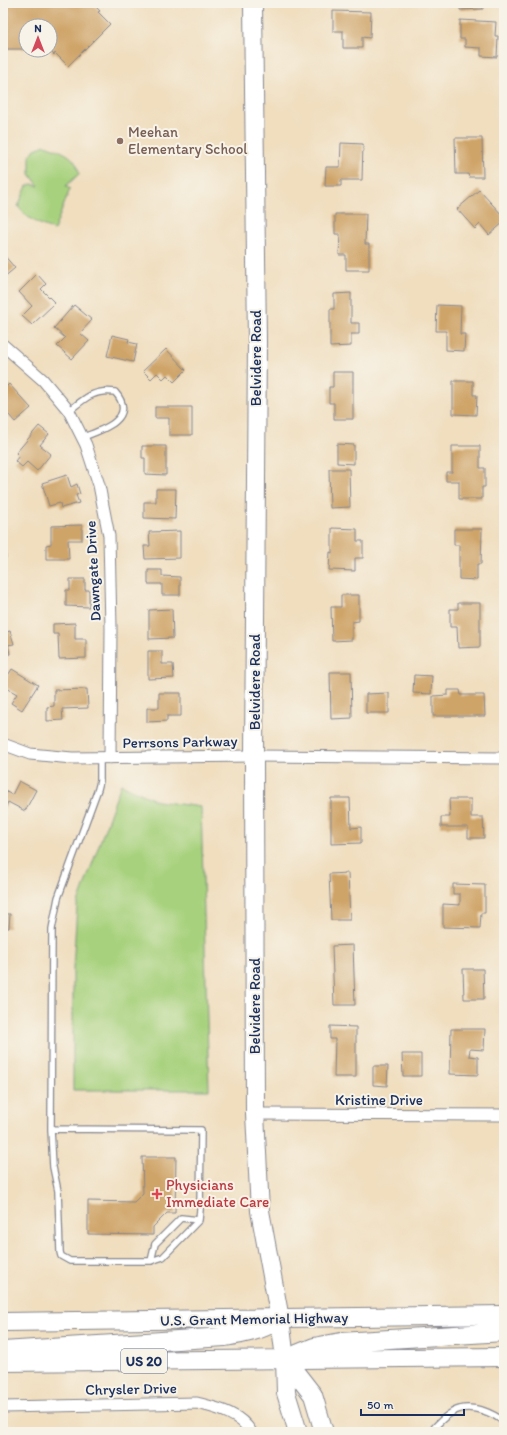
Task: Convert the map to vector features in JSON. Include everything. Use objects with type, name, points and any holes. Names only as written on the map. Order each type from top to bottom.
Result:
[{"type":"main road","name":"Belvidere Road","points":[[253,3],[256,342],[254,756],[255,1114],[260,1211],[280,1319],[285,1359],[286,1394],[298,1432]]},
{"type":"main road","name":"U.S. Grant Memorial Highway","points":[[3,1322],[504,1315]]},
{"type":"main road","points":[[3,1352],[225,1337],[251,1333],[267,1327],[280,1319]]},
{"type":"main road","points":[[324,1432],[313,1395],[285,1359],[314,1348],[340,1342],[504,1332]]},
{"type":"main road","name":"US 20","points":[[3,1362],[504,1357]]},
{"type":"street","name":"Dawngate Drive","points":[[3,346],[43,380],[68,411],[83,437],[99,485],[109,536],[111,628],[105,758]]},
{"type":"street","name":"Perrsons Parkway","points":[[3,744],[30,754],[72,758],[254,756],[504,758]]},
{"type":"street","name":"Kristine Drive","points":[[255,1114],[504,1115]]},
{"type":"street","name":"Chrysler Drive","points":[[3,1407],[197,1403],[220,1409],[234,1417],[251,1432]]},
{"type":"lane","points":[[68,411],[93,393],[99,391],[115,392],[120,398],[122,403],[122,413],[116,422],[106,429],[83,437]]},
{"type":"lane","points":[[51,1129],[201,1130],[199,1220],[163,1257],[151,1261],[70,1261],[61,1256],[59,1248],[58,1191],[52,1167],[51,1129],[53,917],[58,898],[98,789],[105,758]]},
{"type":"lane","points":[[151,1261],[155,1244],[181,1218],[199,1220]]},
{"type":"lane","points":[[430,1432],[444,1418],[459,1409],[467,1408],[486,1411],[496,1415],[504,1422]]},
{"type":"green space","points":[[45,145],[72,158],[78,168],[79,174],[66,186],[70,189],[54,230],[25,215],[18,206],[27,186],[32,184],[39,186],[30,174],[30,155],[35,149]]},
{"type":"green space","points":[[121,784],[157,801],[201,807],[209,1090],[73,1090],[73,969],[77,906]]},
{"type":"building","points":[[3,3],[92,3],[100,11],[98,12],[110,24],[68,66],[58,56],[58,18],[18,18],[18,49],[3,49]]},
{"type":"building","points":[[460,3],[483,3],[483,9],[460,10]]},
{"type":"building","points":[[333,11],[371,12],[370,38],[362,37],[362,48],[343,48],[343,31],[333,31]]},
{"type":"building","points":[[460,20],[496,22],[495,36],[498,36],[497,57],[481,56],[481,48],[465,47],[465,39],[460,39]]},
{"type":"building","points":[[455,138],[482,138],[483,177],[469,177],[468,174],[456,174]]},
{"type":"building","points":[[341,143],[363,144],[362,180],[341,180],[341,186],[325,186],[326,167],[340,167]]},
{"type":"building","points":[[479,190],[504,217],[504,222],[489,235],[480,224],[475,229],[457,209]]},
{"type":"building","points":[[335,214],[366,214],[365,244],[369,244],[369,270],[346,270],[346,255],[339,255],[340,234],[335,234]]},
{"type":"building","points":[[3,254],[15,268],[3,278]]},
{"type":"building","points":[[37,274],[46,284],[41,289],[55,303],[32,325],[22,316],[32,306],[19,292]]},
{"type":"building","points":[[351,293],[351,323],[359,323],[359,334],[351,334],[351,346],[330,347],[330,309],[334,309],[334,294]]},
{"type":"building","points":[[74,305],[92,320],[80,333],[89,341],[72,359],[57,346],[65,338],[54,328]]},
{"type":"building","points":[[437,305],[461,306],[460,334],[465,334],[464,351],[446,350],[446,331],[436,331]]},
{"type":"building","points":[[112,335],[129,339],[128,342],[137,344],[133,362],[107,356]]},
{"type":"building","points":[[166,349],[186,370],[174,382],[167,375],[163,379],[157,373],[151,379],[143,371]]},
{"type":"building","points":[[333,372],[353,372],[353,419],[334,419],[334,403],[329,403],[329,387],[333,387]]},
{"type":"building","points":[[453,381],[473,381],[473,395],[477,395],[476,415],[453,414]]},
{"type":"building","points":[[9,384],[31,408],[15,422],[3,408],[3,390]]},
{"type":"building","points":[[155,407],[192,407],[192,435],[169,435],[169,418],[155,418]]},
{"type":"building","points":[[39,426],[49,434],[40,445],[51,454],[37,471],[27,462],[22,467],[15,461],[19,456],[16,453]]},
{"type":"building","points":[[337,444],[354,445],[354,464],[337,463]]},
{"type":"building","points":[[142,446],[166,446],[166,475],[145,474],[145,458],[142,458]]},
{"type":"building","points":[[452,446],[480,446],[480,468],[485,468],[485,487],[482,487],[482,499],[459,499],[459,481],[446,481],[446,472],[452,472]]},
{"type":"building","points":[[329,469],[349,469],[350,507],[330,508]]},
{"type":"building","points":[[67,475],[71,487],[77,484],[80,494],[76,495],[79,503],[61,508],[60,503],[49,506],[42,483]]},
{"type":"building","points":[[156,489],[176,489],[175,519],[144,518],[144,502],[156,502]]},
{"type":"building","points":[[82,525],[82,540],[68,540],[69,559],[46,559],[46,545],[51,544],[51,526]]},
{"type":"building","points":[[332,528],[357,529],[357,541],[363,541],[363,558],[355,558],[355,571],[329,570],[330,552],[332,553]]},
{"type":"building","points":[[454,529],[482,529],[481,564],[477,564],[477,580],[459,579],[459,545],[454,545]]},
{"type":"building","points":[[180,531],[180,558],[145,559],[144,546],[150,546],[149,532]]},
{"type":"building","points":[[4,537],[6,558],[3,558]]},
{"type":"building","points":[[148,570],[162,570],[162,576],[180,577],[180,595],[162,595],[162,584],[148,584]]},
{"type":"building","points":[[70,579],[85,579],[85,590],[89,590],[89,607],[66,606],[66,590],[70,590]]},
{"type":"building","points":[[341,595],[359,595],[359,621],[352,622],[352,640],[332,641],[331,607],[341,607]]},
{"type":"building","points":[[458,603],[480,603],[480,647],[458,648],[457,627],[450,627],[450,609],[458,609]]},
{"type":"building","points":[[172,609],[173,638],[149,639],[149,610]]},
{"type":"building","points":[[75,623],[75,639],[86,639],[86,658],[59,659],[58,634],[53,634],[53,624]]},
{"type":"building","points":[[10,631],[14,644],[8,645],[10,654],[3,656],[3,633]]},
{"type":"building","points":[[148,651],[162,651],[162,664],[173,664],[174,678],[148,679]]},
{"type":"building","points":[[12,669],[38,685],[22,710],[11,703],[17,694],[3,686],[3,683]]},
{"type":"building","points":[[330,672],[351,672],[352,718],[331,719]]},
{"type":"building","points":[[414,675],[432,676],[431,694],[413,693]]},
{"type":"building","points":[[87,689],[88,708],[62,709],[63,720],[47,721],[47,707],[54,706],[54,690]]},
{"type":"building","points":[[448,690],[460,690],[461,695],[484,695],[485,716],[433,716],[433,696],[448,695]]},
{"type":"building","points":[[159,693],[181,693],[181,716],[167,716],[167,721],[147,722],[147,708],[159,708]]},
{"type":"building","points":[[389,693],[389,713],[366,713],[366,694]]},
{"type":"building","points":[[19,781],[36,790],[25,811],[8,802],[5,808],[3,806],[3,790],[12,795]]},
{"type":"building","points":[[331,798],[350,798],[351,828],[361,827],[361,843],[331,844]]},
{"type":"building","points":[[449,799],[471,799],[471,817],[483,817],[484,838],[468,838],[468,827],[441,827],[441,817],[450,817]]},
{"type":"building","points":[[348,873],[350,920],[331,920],[329,874]]},
{"type":"building","points":[[453,884],[485,885],[485,913],[481,913],[480,928],[443,927],[443,904],[460,905],[460,894],[453,894]]},
{"type":"building","points":[[3,914],[10,914],[9,928],[3,928]]},
{"type":"building","points":[[353,945],[355,1005],[334,1005],[332,946]]},
{"type":"building","points":[[463,969],[483,969],[484,999],[464,999]]},
{"type":"building","points":[[330,1026],[356,1027],[356,1077],[334,1077],[335,1039],[330,1039]]},
{"type":"building","points":[[451,1029],[485,1029],[484,1050],[470,1049],[469,1056],[478,1057],[478,1075],[450,1074]]},
{"type":"building","points":[[402,1054],[421,1054],[421,1076],[403,1076]]},
{"type":"building","points":[[373,1066],[388,1066],[387,1086],[373,1085]]},
{"type":"building","points":[[3,1102],[6,1102],[6,1117],[3,1117]]},
{"type":"building","points":[[142,1157],[176,1157],[175,1213],[167,1213],[153,1227],[153,1235],[88,1234],[88,1201],[134,1202],[143,1193]]},
{"type":"place","name":"Meehan Elementary School","points":[[120,141]]},
{"type":"place","name":"Physicians Immediate Care","points":[[157,1194]]}]
